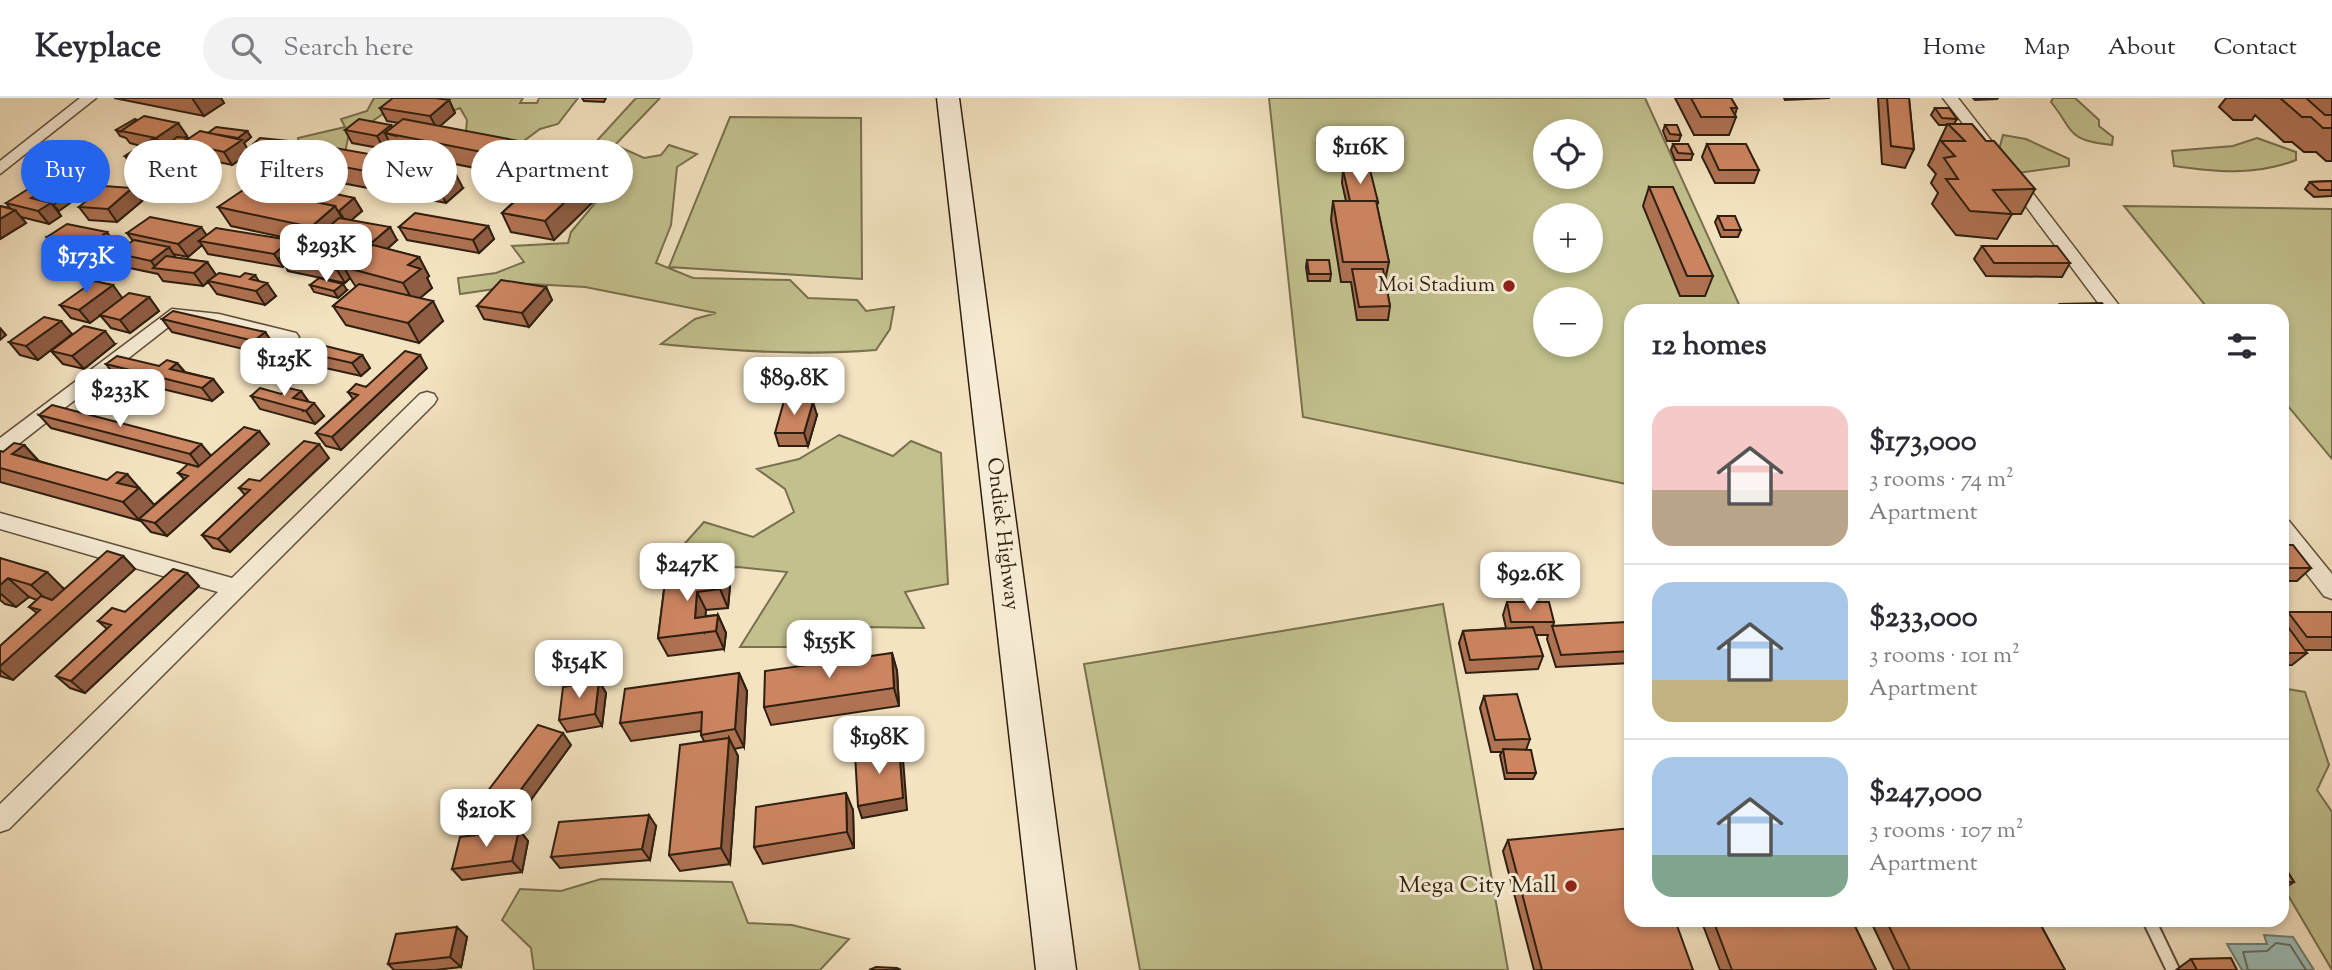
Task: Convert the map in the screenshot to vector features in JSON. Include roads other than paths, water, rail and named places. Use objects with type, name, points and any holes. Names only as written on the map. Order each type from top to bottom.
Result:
[{"type":"main road","name":"Ondiek Highway","points":[[948,98],[1056,970]]},
{"type":"street","points":[[0,169],[89,98]]},
{"type":"street","points":[[1951,98],[2109,304]]},
{"type":"street","points":[[0,448],[172,315],[219,320],[290,337]]},
{"type":"street","points":[[0,821],[427,399]]},
{"type":"street","points":[[0,521],[235,588]]},
{"type":"street","points":[[2289,536],[2332,590]]},
{"type":"lane","points":[[2152,927],[2173,970]]},
{"type":"water","points":[[2264,935],[2293,937],[2314,970],[2242,970],[2227,944],[2267,944]]},
{"type":"place","name":"Moi Stadium","points":[[1509,286]]},
{"type":"place","name":"Mega City Mall","points":[[1571,886]]}]
